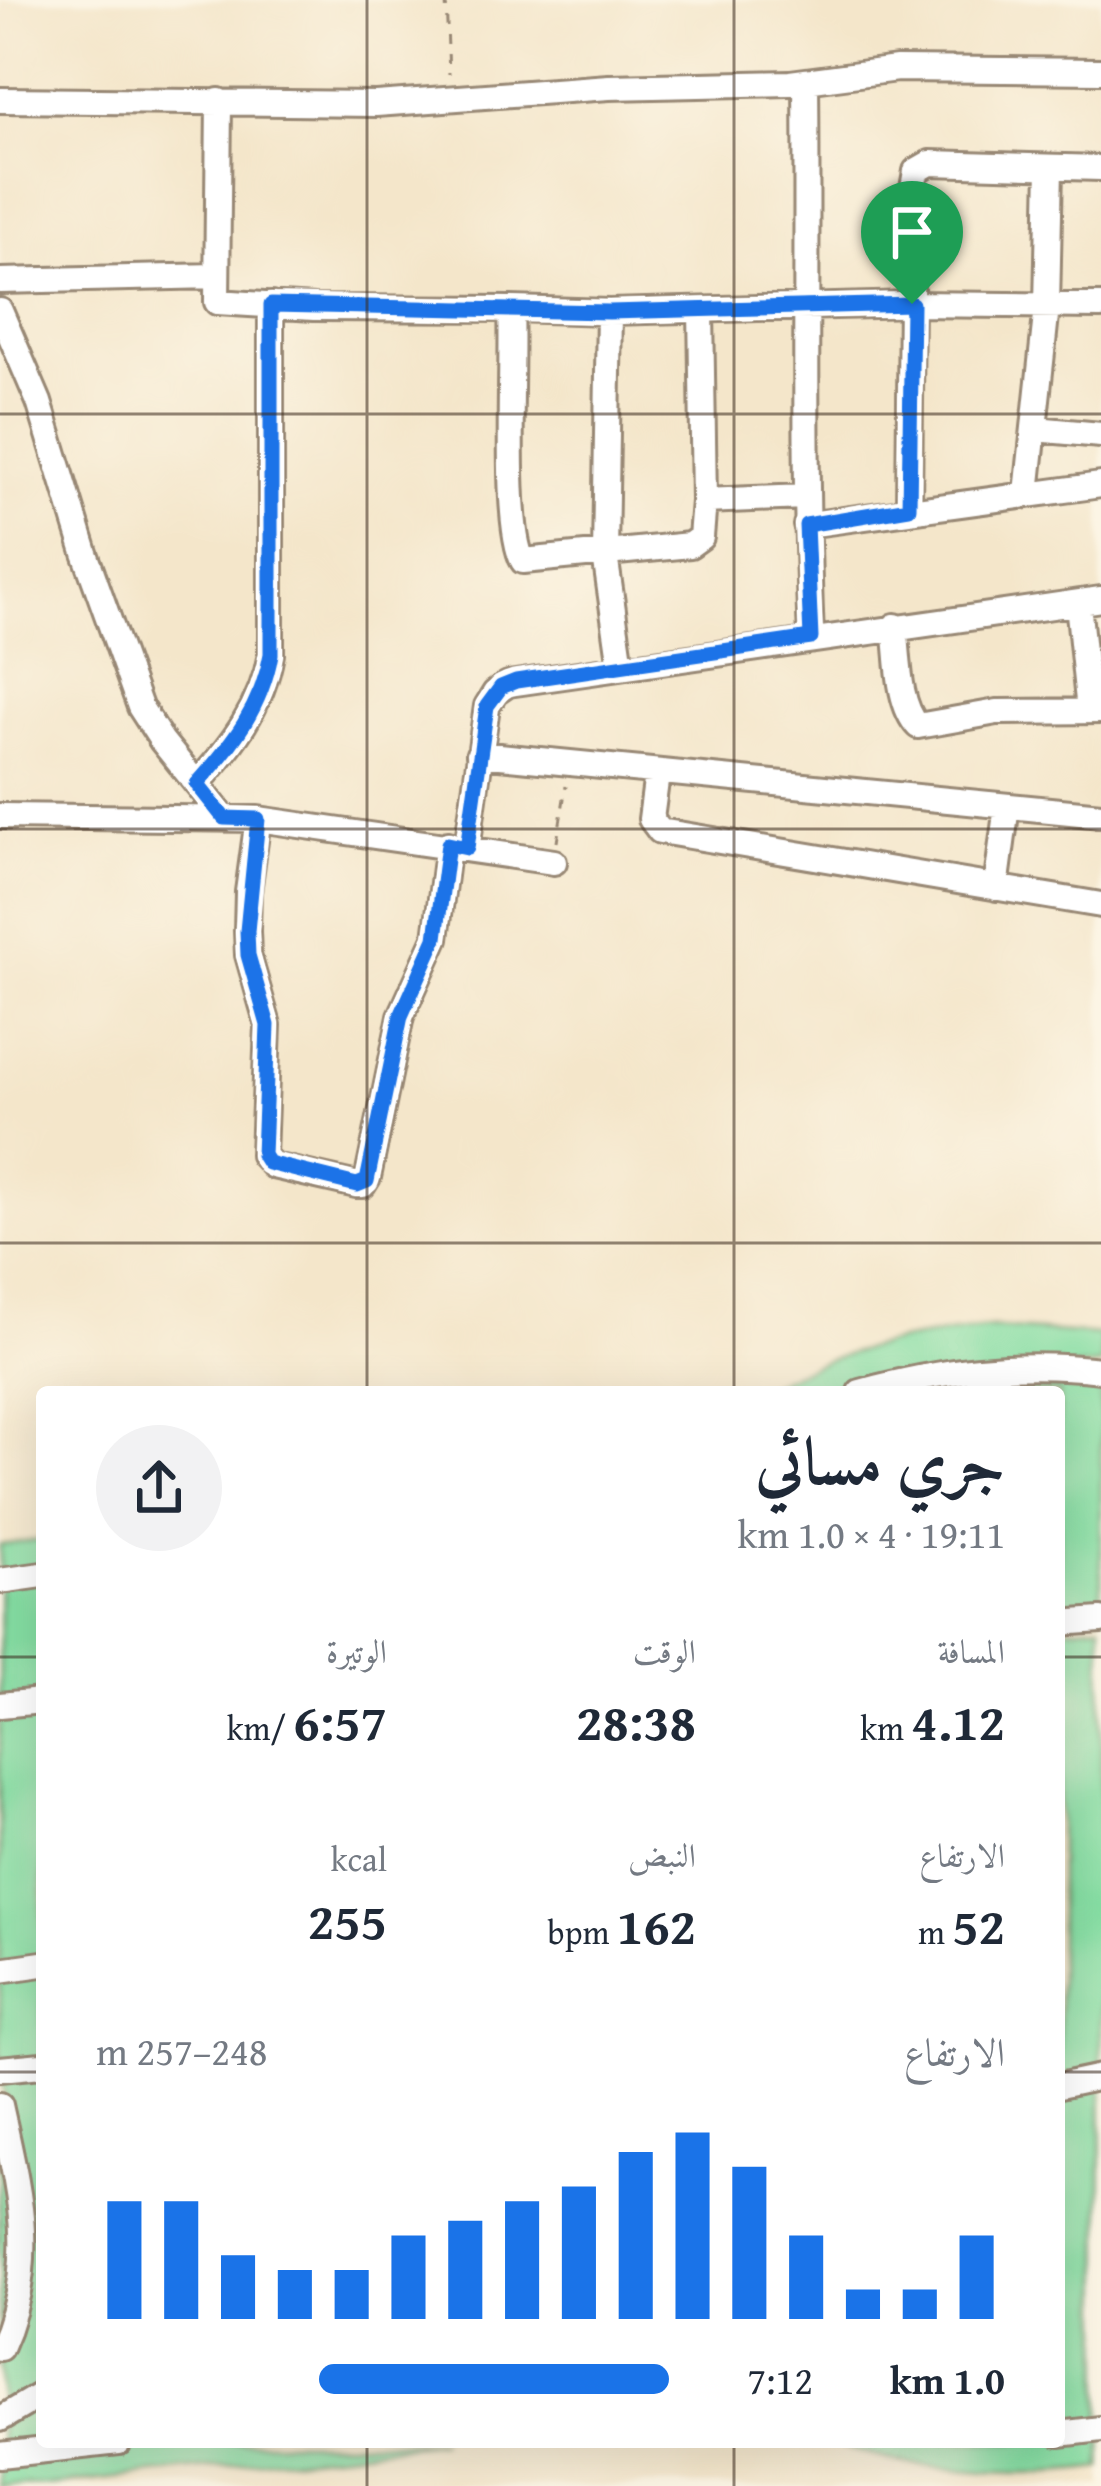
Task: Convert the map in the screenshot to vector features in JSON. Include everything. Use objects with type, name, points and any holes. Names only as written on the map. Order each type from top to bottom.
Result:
[{"type":"street","points":[[0,100],[376,104],[610,87],[806,82],[909,69],[1101,71]]},
{"type":"street","points":[[806,82],[805,497],[811,638]]},
{"type":"street","points":[[219,101],[217,302],[609,312],[912,304],[1101,306]]},
{"type":"street","points":[[909,508],[912,194],[918,169],[930,163],[1101,168]]},
{"type":"street","points":[[1028,493],[1047,306],[1050,167]]},
{"type":"street","points":[[0,281],[216,276]]},
{"type":"street","points":[[197,784],[245,726],[266,680],[271,654],[271,305]]},
{"type":"street","points":[[511,309],[519,554],[530,563],[693,543],[702,533],[700,310]]},
{"type":"street","points":[[0,311],[27,369],[132,688],[155,731],[224,818]]},
{"type":"street","points":[[609,312],[605,555],[621,665]]},
{"type":"street","points":[[0,376],[27,369]]},
{"type":"street","points":[[1035,429],[1101,435]]},
{"type":"street","points":[[806,525],[1101,485]]},
{"type":"street","points":[[704,501],[805,497]]},
{"type":"street","points":[[258,819],[247,931],[248,955],[268,1025],[263,1155],[273,1166],[365,1184],[401,1016],[436,938],[487,706],[501,687],[621,665],[895,626],[1089,601],[1095,711],[997,712],[918,725],[905,700],[895,626]]},
{"type":"street","points":[[479,754],[1101,815]]},
{"type":"street","points":[[657,774],[651,819],[661,831],[1101,905]]},
{"type":"street","points":[[996,887],[1007,806]]},
{"type":"street","points":[[0,816],[258,819],[554,862]]},
{"type":"street","points":[[884,1386],[994,1365],[1056,1364],[1101,1370]]},
{"type":"street","points":[[0,1581],[36,1576]]},
{"type":"street","points":[[1065,1623],[1101,1620]]},
{"type":"street","points":[[0,1705],[36,1702]]},
{"type":"street","points":[[0,1970],[36,1965]]},
{"type":"street","points":[[0,2069],[36,2066]]},
{"type":"street","points":[[1065,2085],[1101,2077]]},
{"type":"street","points":[[0,2105],[24,2248],[18,2304],[0,2348]]},
{"type":"street","points":[[0,2419],[36,2398]]},
{"type":"street","points":[[1065,2433],[1101,2429]]},
{"type":"street","points":[[0,2455],[64,2448]]},
{"type":"path","points":[[446,0],[449,100]]},
{"type":"path","points":[[554,862],[567,778]]},
{"type":"green space","points":[[992,1328],[1101,1335],[1101,1365],[896,1386],[769,1386],[842,1356]]},
{"type":"green space","points":[[1101,1376],[1101,1615],[1065,1618],[1065,1386],[910,1386],[934,1380]]},
{"type":"green space","points":[[36,1541],[36,1571],[0,1575],[0,1545]]},
{"type":"green space","points":[[36,1580],[36,1697],[0,1700],[0,1584]]},
{"type":"green space","points":[[1101,1624],[1101,2071],[1065,2080],[1065,1627]]},
{"type":"green space","points":[[36,1707],[36,1960],[0,1965],[0,1710]]},
{"type":"green space","points":[[36,1971],[36,2060],[0,2063],[0,1975]]},
{"type":"green space","points":[[36,2070],[36,2393],[0,2414],[0,2365],[14,2335],[24,2193],[0,2073]]},
{"type":"green space","points":[[1101,2081],[1101,2420],[1065,2424],[1065,2090]]},
{"type":"green space","points":[[0,2132],[17,2250],[0,2331]]},
{"type":"green space","points":[[36,2404],[36,2443],[8,2448],[0,2440],[0,2425]]},
{"type":"green space","points":[[1101,2435],[1101,2468],[1033,2474],[964,2472],[848,2448],[1065,2448],[1065,2441]]},
{"type":"green space","points":[[123,2448],[388,2448],[44,2486],[0,2486],[0,2461]]},
{"type":"route","points":[[912,304],[909,508],[806,525],[811,638],[516,681],[490,698],[467,848],[448,844],[436,938],[401,1016],[367,1181],[357,1185],[268,1163],[263,1155],[268,1025],[248,955],[247,931],[258,819],[224,818],[197,784],[245,726],[266,680],[271,654],[271,305],[609,312],[912,304]]}]
